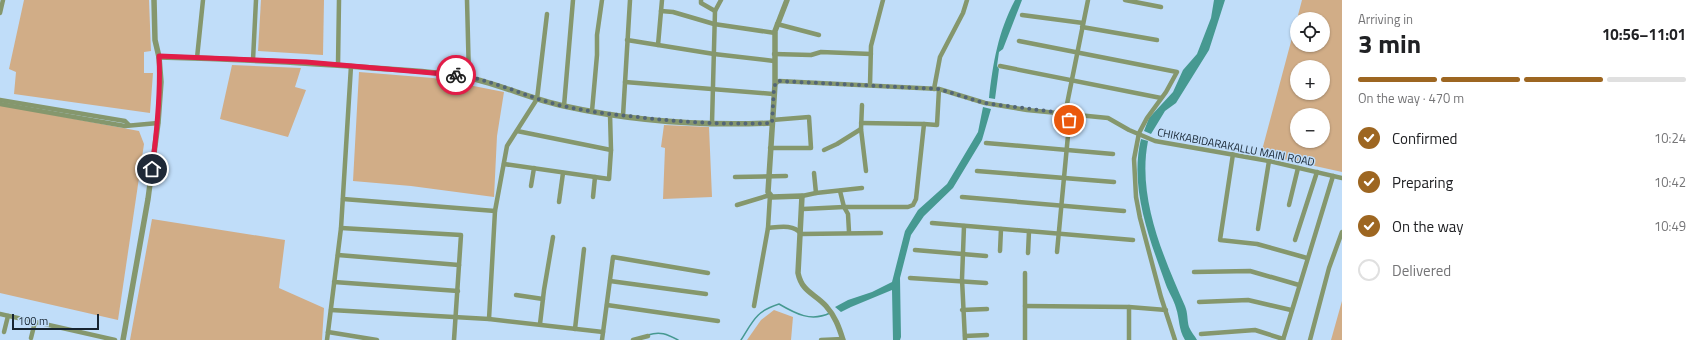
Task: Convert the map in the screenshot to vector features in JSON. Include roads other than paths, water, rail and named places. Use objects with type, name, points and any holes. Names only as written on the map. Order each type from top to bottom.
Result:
[{"type":"street","points":[[0,13],[3,0]]},
{"type":"street","points":[[123,340],[148,199],[158,123],[161,82],[156,40],[154,0]]},
{"type":"street","points":[[197,58],[203,0]]},
{"type":"street","points":[[252,60],[256,0]]},
{"type":"street","points":[[338,65],[339,0]]},
{"type":"street","points":[[467,0],[469,78]]},
{"type":"street","points":[[564,106],[573,0]]},
{"type":"street","points":[[592,111],[597,55],[597,35],[602,0]]},
{"type":"street","points":[[623,116],[630,0]]},
{"type":"street","points":[[658,45],[662,0]]},
{"type":"street","points":[[701,0],[701,3],[715,10]]},
{"type":"street","points":[[712,124],[714,24],[715,10],[720,0]]},
{"type":"street","points":[[754,306],[768,228],[770,148],[773,94],[775,84],[775,33],[787,0]]},
{"type":"street","points":[[870,86],[871,46],[883,0]]},
{"type":"street","points":[[861,123],[937,125],[937,89],[940,57],[968,0]]},
{"type":"street","points":[[1057,252],[1067,150],[1067,114],[1072,80],[1088,0]]},
{"type":"street","points":[[1125,0],[1162,7]]},
{"type":"street","points":[[662,11],[686,15],[714,24],[775,33]]},
{"type":"street","points":[[489,319],[495,211],[507,146],[538,99],[547,14]]},
{"type":"street","points":[[1022,15],[1083,25],[1157,40]]},
{"type":"street","points":[[777,24],[819,35]]},
{"type":"street","points":[[627,40],[714,54],[774,61]]},
{"type":"street","points":[[1019,41],[1177,72],[1139,133],[1134,159],[1136,197],[1140,218],[1150,250],[1173,339]]},
{"type":"street","points":[[774,54],[811,55],[820,52],[871,54]]},
{"type":"street","points":[[159,56],[338,65],[427,72],[469,78],[564,106],[623,116],[735,125],[809,117],[811,148],[770,148]]},
{"type":"street","points":[[327,340],[341,228],[350,66]]},
{"type":"street","points":[[1000,66],[1161,98]]},
{"type":"street","name":"CHIKKABIDARAKALLU MAIN ROAD","points":[[775,84],[779,81],[937,89],[985,104],[1108,118],[1129,130],[1153,140],[1269,161],[1342,178]]},
{"type":"street","points":[[625,82],[773,94]]},
{"type":"street","points":[[0,100],[125,121],[129,125]]},
{"type":"street","points":[[0,104],[125,126],[158,123]]},
{"type":"street","points":[[862,105],[861,123],[866,171]]},
{"type":"street","points":[[504,164],[609,179],[611,150],[610,114]]},
{"type":"street","points":[[803,209],[844,207],[908,207],[913,205],[916,199],[924,124]]},
{"type":"street","points":[[824,150],[862,129]]},
{"type":"street","points":[[516,131],[611,150]]},
{"type":"street","points":[[986,143],[1113,154]]},
{"type":"street","points":[[1233,154],[1220,240],[1256,244],[1307,258]]},
{"type":"street","points":[[1258,229],[1269,161]]},
{"type":"street","points":[[531,186],[534,168]]},
{"type":"street","points":[[1289,204],[1298,168]]},
{"type":"street","points":[[977,171],[1114,182]]},
{"type":"street","points":[[559,202],[563,172]]},
{"type":"street","points":[[1295,240],[1317,172]]},
{"type":"street","points":[[814,173],[816,193]]},
{"type":"street","points":[[735,176],[786,176]]},
{"type":"street","points":[[1201,334],[1255,330],[1283,340],[1333,176]]},
{"type":"street","points":[[593,196],[595,177]]},
{"type":"street","points":[[736,205],[770,195],[774,198],[802,196],[862,188]]},
{"type":"street","points":[[840,191],[844,207],[848,214],[848,232]]},
{"type":"street","points":[[802,196],[803,209],[798,273],[800,282],[809,292],[826,305],[838,323],[843,339],[821,340]]},
{"type":"street","points":[[962,197],[1124,210]]},
{"type":"street","points":[[343,200],[495,211]]},
{"type":"street","points":[[932,223],[1133,240]]},
{"type":"street","points":[[964,226],[962,310],[965,338],[987,335]]},
{"type":"street","points":[[768,228],[790,227],[798,229],[801,234]]},
{"type":"street","points":[[341,228],[462,235],[454,340]]},
{"type":"street","points":[[1000,251],[1001,229]]},
{"type":"street","points":[[1028,253],[1029,231]]},
{"type":"street","points":[[801,234],[848,232],[881,233]]},
{"type":"street","points":[[1310,340],[1329,268],[1342,232]]},
{"type":"street","points":[[540,324],[554,237]]},
{"type":"street","points":[[575,329],[584,249]]},
{"type":"street","points":[[915,250],[986,256]]},
{"type":"street","points":[[338,255],[459,265]]},
{"type":"street","points":[[602,340],[613,257],[708,273]]},
{"type":"street","points":[[1194,272],[1250,271],[1299,285]]},
{"type":"street","points":[[1025,273],[1025,340]]},
{"type":"street","points":[[910,278],[986,283]]},
{"type":"street","points":[[610,281],[706,294]]},
{"type":"street","points":[[334,282],[458,291]]},
{"type":"street","points":[[516,294],[543,299]]},
{"type":"street","points":[[1199,302],[1248,300],[1291,310]]},
{"type":"street","points":[[607,305],[718,321]]},
{"type":"street","points":[[1025,306],[1129,307],[1166,310]]},
{"type":"street","points":[[1129,307],[1129,340]]},
{"type":"street","points":[[962,310],[987,309]]},
{"type":"street","points":[[331,310],[489,319],[603,332]]},
{"type":"street","points":[[0,314],[115,340]]},
{"type":"street","points":[[4,332],[8,316]]},
{"type":"street","points":[[30,338],[35,322]]},
{"type":"street","points":[[328,332],[377,340]]},
{"type":"street","points":[[633,340],[648,336]]},
{"type":"waterway","points":[[741,340],[752,322],[760,313],[779,304],[804,316],[816,317],[830,313]]},
{"type":"waterway","points":[[648,335],[656,333],[663,334],[678,340]]}]
